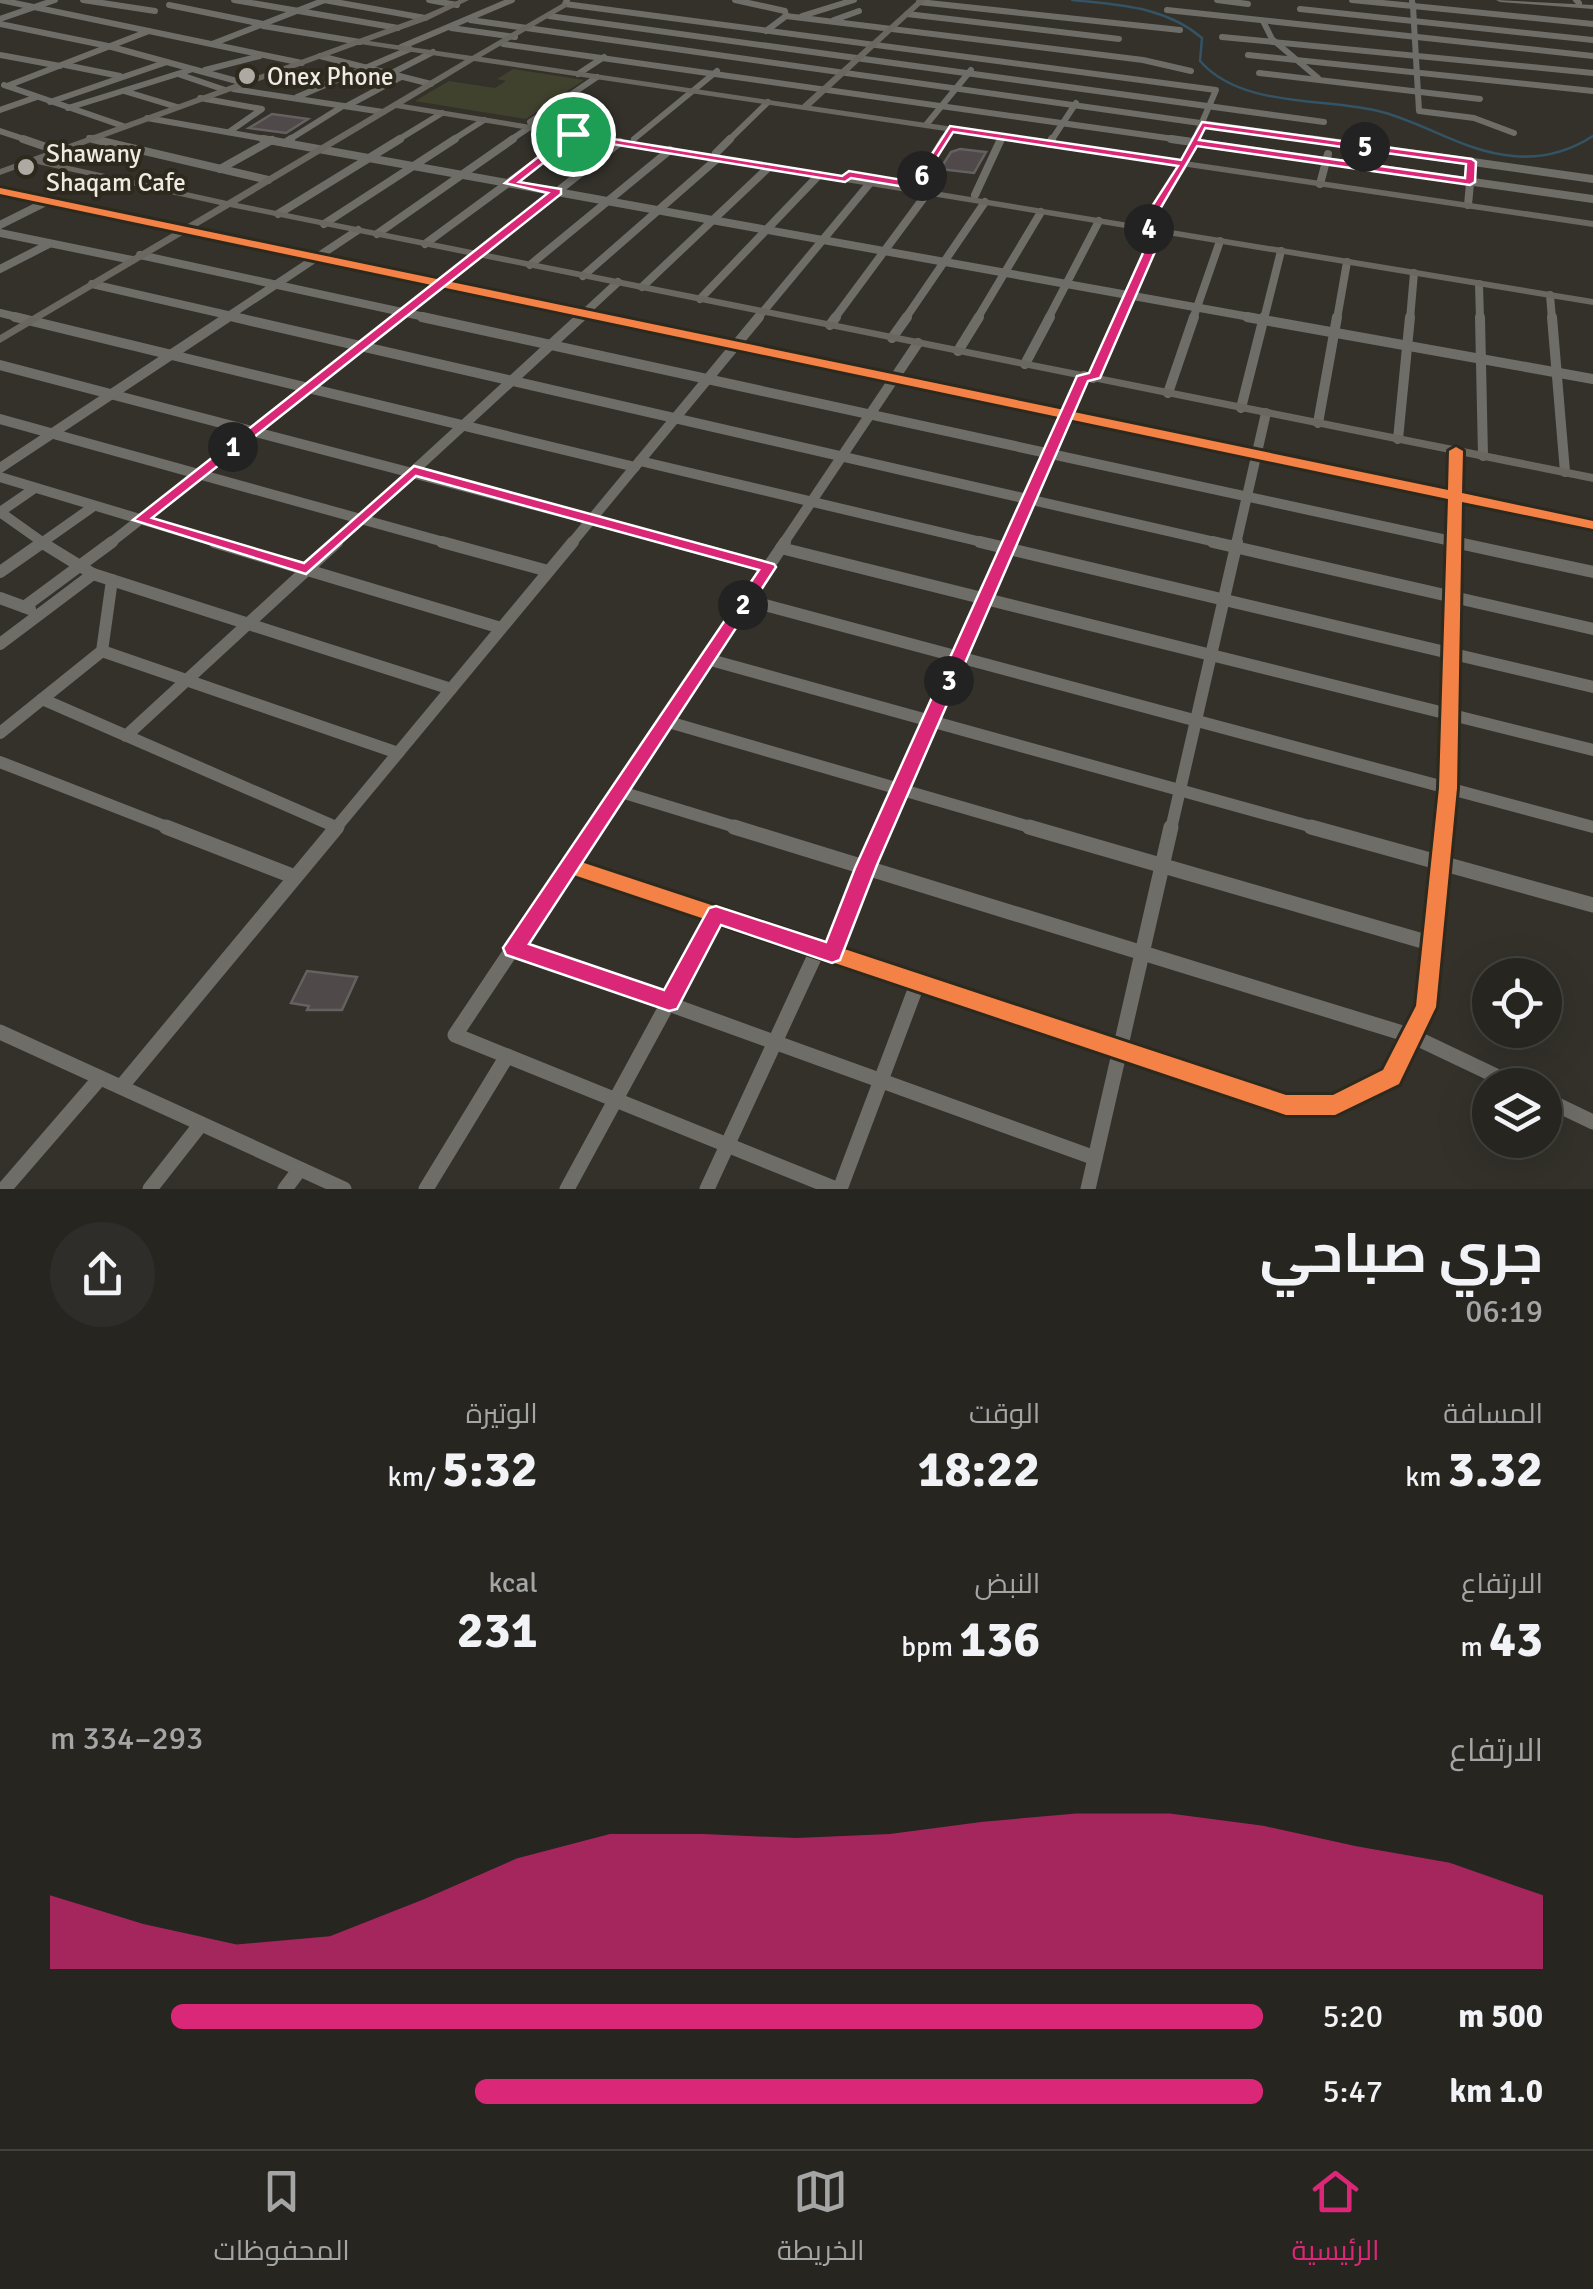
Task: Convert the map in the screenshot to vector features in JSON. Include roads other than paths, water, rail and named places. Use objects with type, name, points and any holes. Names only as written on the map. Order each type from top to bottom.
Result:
[{"type":"main road","points":[[1500,0],[1593,6]]},
{"type":"main road","points":[[1540,2],[1593,6]]},
{"type":"street","points":[[0,0],[302,62]]},
{"type":"street","points":[[0,22],[56,0]]},
{"type":"street","points":[[83,0],[155,10]]},
{"type":"street","points":[[118,24],[183,0]]},
{"type":"street","points":[[234,0],[398,28]]},
{"type":"street","points":[[212,44],[324,0],[425,18]]},
{"type":"street","points":[[430,0],[461,2]]},
{"type":"street","points":[[293,98],[512,0]]},
{"type":"street","points":[[735,0],[780,9],[786,16],[798,18],[1108,56],[1191,71]]},
{"type":"street","points":[[798,18],[854,0]]},
{"type":"street","points":[[1181,0],[1167,10],[1593,52],[1591,40],[1300,9]]},
{"type":"street","points":[[1216,0],[1250,2]]},
{"type":"street","points":[[1293,23],[1304,0]]},
{"type":"street","points":[[1352,0],[1593,24]]},
{"type":"street","points":[[805,108],[921,1],[1180,30]]},
{"type":"street","points":[[3,170],[461,2]]},
{"type":"street","points":[[0,340],[527,30],[566,2],[1216,90],[1184,164],[1145,226]]},
{"type":"street","points":[[1237,18],[1250,2]]},
{"type":"street","points":[[1540,2],[1556,36]]},
{"type":"street","points":[[1412,3],[1419,111],[1474,118],[1514,133]]},
{"type":"street","points":[[169,5],[360,42],[1593,224]]},
{"type":"street","points":[[926,125],[1024,5]]},
{"type":"street","points":[[830,22],[859,11]]},
{"type":"street","points":[[907,14],[1119,39]]},
{"type":"street","points":[[549,16],[1324,122]]},
{"type":"street","points":[[634,139],[786,16]]},
{"type":"street","points":[[578,74],[664,17]]},
{"type":"street","points":[[470,20],[1593,179]]},
{"type":"street","points":[[1263,21],[1272,39],[1321,80]]},
{"type":"street","points":[[0,22],[244,83]]},
{"type":"street","points":[[1050,144],[1128,25]]},
{"type":"street","points":[[451,28],[514,37]]},
{"type":"street","points":[[4,85],[148,30]]},
{"type":"street","points":[[1222,36],[1593,73]]},
{"type":"street","points":[[503,44],[1593,200]]},
{"type":"street","points":[[390,74],[433,52]]},
{"type":"street","points":[[0,54],[124,77]]},
{"type":"street","points":[[68,108],[178,74],[264,55]]},
{"type":"street","points":[[1248,55],[1593,91]]},
{"type":"street","points":[[320,56],[431,84]]},
{"type":"street","points":[[50,102],[167,62]]},
{"type":"street","points":[[1259,73],[1480,99]]},
{"type":"street","points":[[178,74],[227,89],[383,112]]},
{"type":"street","points":[[285,142],[401,76]]},
{"type":"street","points":[[377,234],[596,77]]},
{"type":"street","points":[[4,85],[123,126]]},
{"type":"street","points":[[123,91],[177,107]]},
{"type":"street","points":[[0,110],[37,97]]},
{"type":"street","points":[[200,98],[262,110],[228,132]]},
{"type":"street","points":[[583,276],[717,156],[768,102]]},
{"type":"street","points":[[399,103],[1145,226],[1593,294]]},
{"type":"street","points":[[399,103],[484,120],[634,139],[870,184],[915,188]]},
{"type":"street","points":[[278,214],[442,113]]},
{"type":"street","points":[[147,118],[1593,378]]},
{"type":"street","points":[[324,224],[484,120]]},
{"type":"street","points":[[915,188],[950,129]]},
{"type":"street","points":[[0,131],[56,150]]},
{"type":"street","points":[[425,244],[573,134]]},
{"type":"street","points":[[892,338],[944,262],[980,199],[1002,136]]},
{"type":"street","points":[[89,138],[268,180]]},
{"type":"street","points":[[220,169],[272,140]]},
{"type":"street","points":[[24,606],[141,520],[620,142]]},
{"type":"street","points":[[1320,184],[1331,143]]},
{"type":"street","points":[[530,265],[670,150]]},
{"type":"street","points":[[30,160],[324,224],[1593,478]]},
{"type":"street","points":[[1468,206],[1472,162]]},
{"type":"street","points":[[642,288],[769,167]]},
{"type":"street","points":[[700,299],[819,175]]},
{"type":"street","points":[[121,1088],[870,184]]},
{"type":"street","points":[[0,190],[44,203],[1593,525]]},
{"type":"street","points":[[830,325],[929,190]]},
{"type":"street","points":[[980,199],[1593,302]]},
{"type":"street","points":[[0,225],[44,203]]},
{"type":"street","points":[[958,351],[1041,212]]},
{"type":"street","points":[[1025,364],[1099,221]]},
{"type":"street","points":[[0,468],[358,230]]},
{"type":"street","points":[[707,1189],[776,1040],[867,869],[1066,416],[1158,231]]},
{"type":"street","points":[[0,233],[406,310],[1593,572]]},
{"type":"street","points":[[1168,393],[1220,241]]},
{"type":"street","points":[[0,270],[48,244]]},
{"type":"street","points":[[1242,408],[1281,251]]},
{"type":"street","points":[[1318,423],[1347,262]]},
{"type":"street","points":[[1398,439],[1414,273]]},
{"type":"street","points":[[126,736],[618,282]]},
{"type":"street","points":[[92,284],[1593,629]]},
{"type":"street","points":[[1479,284],[1482,456]]},
{"type":"street","points":[[1550,295],[1565,472]]},
{"type":"street","points":[[0,313],[463,426],[812,502],[1593,687]]},
{"type":"street","points":[[918,343],[455,1035],[838,1189],[918,982]]},
{"type":"street","points":[[0,366],[414,471],[768,567]]},
{"type":"street","points":[[1088,1189],[1266,413]]},
{"type":"street","points":[[0,419],[548,571]]},
{"type":"street","points":[[569,866],[1286,1105],[1334,1105],[1391,1077],[1426,1007],[1448,788],[1456,451]]},
{"type":"street","points":[[0,478],[502,628]]},
{"type":"street","points":[[35,488],[0,512],[77,568],[451,689]]},
{"type":"street","points":[[0,572],[94,506]]},
{"type":"street","points":[[781,548],[1593,750]]},
{"type":"street","points":[[42,612],[77,568]]},
{"type":"street","points":[[24,606],[93,574]]},
{"type":"street","points":[[0,644],[93,574]]},
{"type":"street","points":[[0,733],[102,651],[112,580]]},
{"type":"street","points":[[0,598],[42,612]]},
{"type":"street","points":[[746,600],[1593,827]]},
{"type":"street","points":[[102,651],[398,753]]},
{"type":"street","points":[[707,659],[1593,905]]},
{"type":"street","points":[[42,699],[336,827]]},
{"type":"street","points":[[666,721],[1433,944]]},
{"type":"street","points":[[0,762],[295,877]]},
{"type":"street","points":[[618,791],[1412,1036],[1479,1068]]},
{"type":"street","points":[[568,1189],[716,914]]},
{"type":"street","points":[[514,948],[1096,1158]]},
{"type":"street","points":[[3,1039],[100,1078],[344,1189]]},
{"type":"street","points":[[426,1189],[507,1056]]},
{"type":"street","points":[[4,1189],[100,1078]]},
{"type":"street","points":[[1562,1108],[1593,1122]]},
{"type":"street","points":[[150,1189],[201,1124]]},
{"type":"street","points":[[285,1189],[300,1169]]},
{"type":"waterway","points":[[1072,0],[1140,9],[1173,19],[1202,38],[1200,61],[1238,87],[1261,94],[1382,112],[1479,149],[1513,156],[1555,153],[1593,136]]},
{"type":"place","name":"Onex Phone","points":[[247,76]]},
{"type":"place","name":"Shawany Shaqam Cafe","points":[[26,167]]}]
